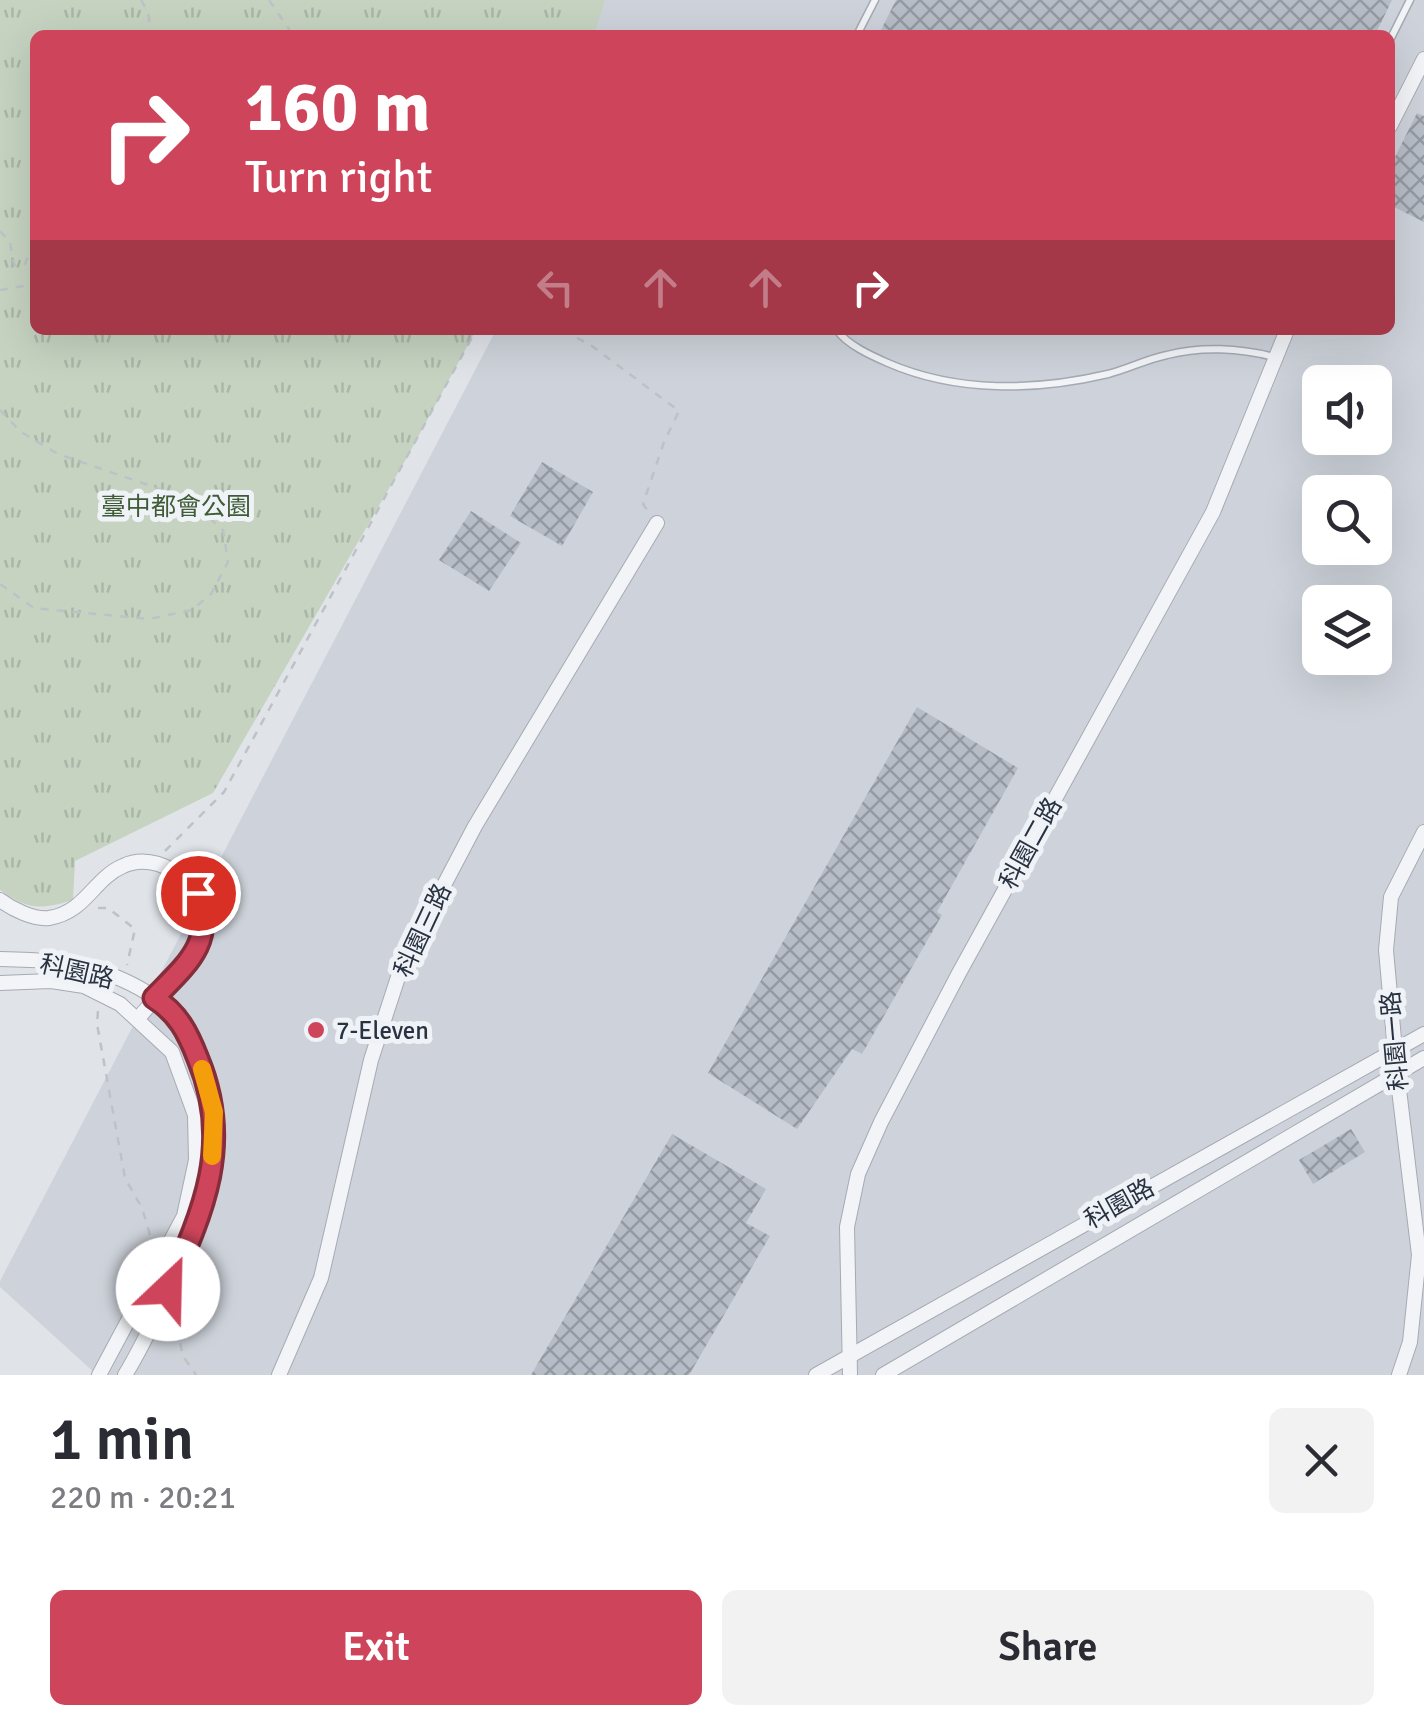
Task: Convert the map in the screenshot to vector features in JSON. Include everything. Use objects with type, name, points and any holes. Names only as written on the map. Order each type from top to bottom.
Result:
[{"type":"street","points":[[1395,116],[1424,59]]},
{"type":"street","name":"科園二路","points":[[850,1375],[847,1227],[858,1174],[959,973],[1213,512],[1285,335]]},
{"type":"street","name":"科園三路","points":[[279,1375],[321,1278],[372,1060],[402,965],[476,826],[656,523]]},
{"type":"street","name":"科園一路","points":[[1399,1375],[1410,1342],[1422,1255],[1396,1074],[1386,950],[1392,898],[1424,832]]},
{"type":"street","points":[[0,900],[13,909],[47,919],[80,907],[120,866],[154,862],[186,877],[198,893],[205,915],[203,934],[194,956],[138,1019]]},
{"type":"street","name":"科園路","points":[[0,959],[52,961],[106,972],[154,998],[170,1008],[184,1025],[207,1081],[214,1112],[209,1190],[152,1330],[125,1375]]},
{"type":"street","name":"科園路","points":[[0,983],[50,982],[100,992],[138,1019],[172,1052],[195,1114],[196,1160],[184,1216],[99,1375]]},
{"type":"street","name":"科園路","points":[[816,1375],[1424,1034]]},
{"type":"street","name":"科園路","points":[[884,1375],[1424,1058]]},
{"type":"lane","points":[[860,30],[875,0]]},
{"type":"lane","points":[[1395,30],[1410,0]]},
{"type":"lane","points":[[840,335],[876,358],[905,370],[962,384],[1020,386],[1064,382],[1111,373],[1169,354],[1243,348],[1274,357]]},
{"type":"path","points":[[142,0],[150,30]]},
{"type":"path","points":[[269,0],[290,30]]},
{"type":"path","points":[[0,231],[10,242],[14,265],[25,264],[30,252]]},
{"type":"path","points":[[0,290],[30,285]]},
{"type":"path","points":[[154,862],[224,792],[473,335]]},
{"type":"path","points":[[572,335],[679,412],[664,442],[643,504],[656,523]]},
{"type":"path","points":[[0,410],[20,432],[58,454],[186,498],[223,530],[228,562],[211,594],[192,610],[148,619],[34,608],[0,584]]},
{"type":"path","points":[[80,907],[108,908],[136,929],[131,956],[120,980]]},
{"type":"path","points":[[100,992],[98,1024],[125,1178],[152,1235],[155,1266]]},
{"type":"path","points":[[168,1289],[183,1356],[196,1375]]},
{"type":"shaded area","points":[[603,0],[1424,0],[1424,1375],[97,1375],[0,1287],[493,335],[1395,335],[1395,30],[594,30]]},
{"type":"green space","name":"臺中都會公園","points":[[0,0],[605,0],[596,30],[30,30],[30,335],[473,335],[213,793],[75,861],[73,900],[43,907],[27,905],[0,890]]},
{"type":"building","points":[[896,0],[1392,0],[1377,30],[881,30]]},
{"type":"building","points":[[1417,113],[1424,116],[1424,222],[1395,208],[1395,157]]},
{"type":"building","points":[[542,462],[593,492],[562,546],[510,516]]},
{"type":"building","points":[[471,511],[521,543],[489,591],[439,560]]},
{"type":"building","points":[[917,707],[1018,768],[937,912],[942,915],[862,1054],[852,1049],[797,1129],[708,1073]]},
{"type":"building","points":[[1351,1129],[1365,1152],[1313,1184],[1299,1160]]},
{"type":"building","points":[[672,1134],[766,1189],[746,1223],[770,1236],[689,1375],[531,1375]]},
{"type":"slow traffic","points":[[202,1069],[214,1112],[212,1156]]},
{"type":"place","name":"7-Eleven","points":[[316,1030]]},
{"type":"route","points":[[168,1289],[209,1190],[214,1112],[207,1081],[184,1025],[170,1008],[154,998],[194,956],[205,915],[198,893]]}]
